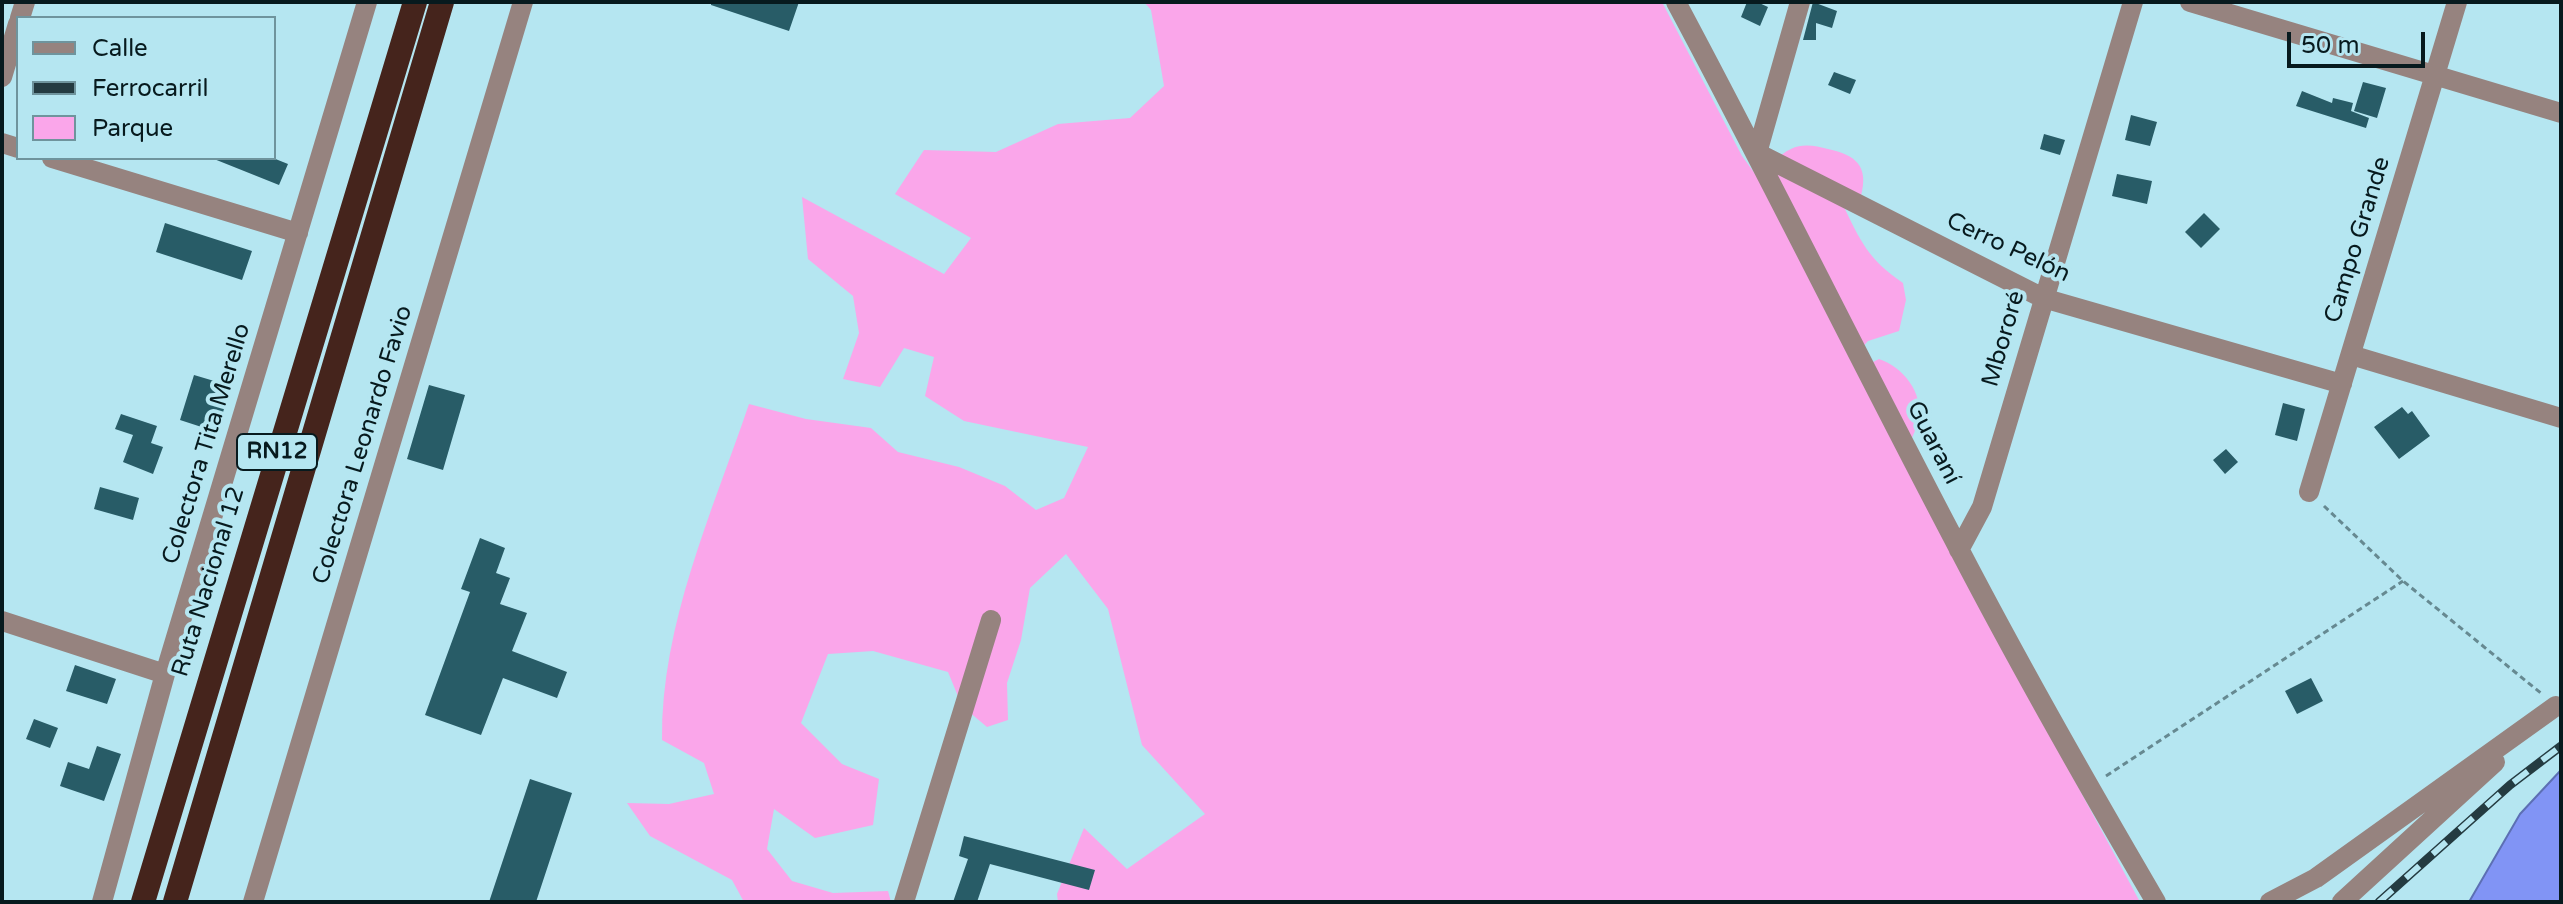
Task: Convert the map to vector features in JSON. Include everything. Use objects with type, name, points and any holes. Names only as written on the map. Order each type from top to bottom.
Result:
[{"type":"highway","name":"Ruta Nacional 12","points":[[143,902],[415,2]]},
{"type":"highway","name":"RN12","points":[[175,902],[442,2]]},
{"type":"street","name":"Colectora Tita Merello","points":[[102,902],[165,674],[367,2]]},
{"type":"street","name":"Colectora Leonardo Favio","points":[[253,902],[523,2]]},
{"type":"street","name":"Guaraní","points":[[1676,2],[1757,153],[1959,550],[2156,902]]},
{"type":"street","points":[[1757,153],[1800,2]]},
{"type":"street","name":"Mbororé","points":[[1959,550],[1982,507],[2133,2]]},
{"type":"street","points":[[2190,2],[2561,113]]},
{"type":"street","name":"Campo Grande","points":[[2309,492],[2457,2]]},
{"type":"street","points":[[2,77],[16,31]]},
{"type":"street","name":"Cerro Pelón","points":[[1757,153],[2043,298],[2342,384]]},
{"type":"street","points":[[59,160],[298,233]]},
{"type":"street","points":[[2351,355],[2561,418]]},
{"type":"street","points":[[904,902],[991,620]]},
{"type":"street","points":[[2,621],[165,674]]},
{"type":"street","points":[[2270,902],[2316,878],[2559,705]]},
{"type":"street","points":[[2342,902],[2559,705]]},
{"type":"path","points":[[2309,492],[2403,581],[2559,705]]},
{"type":"path","points":[[2089,787],[2403,581]]},
{"type":"green space","points":[[1144,2],[1662,2],[1742,156],[1758,178],[1782,154],[1800,146],[1823,148],[1853,159],[1863,177],[1861,196],[1843,205],[1867,249],[1881,266],[1903,283],[1906,300],[1899,331],[1868,341],[1858,352],[1867,365],[1879,359],[1896,368],[1910,382],[1918,399],[1919,419],[1910,443],[1990,623],[2140,902],[1058,902],[1057,894],[1084,828],[1127,869],[1205,814],[1142,745],[1108,609],[1066,554],[1030,588],[1021,640],[1007,683],[1008,720],[987,727],[962,706],[948,672],[873,651],[828,654],[801,723],[842,764],[879,779],[873,825],[815,838],[774,809],[767,849],[792,881],[833,893],[888,891],[891,902],[744,902],[732,880],[650,836],[627,803],[669,804],[714,794],[704,763],[662,740],[664,697],[679,611],[691,569],[749,404],[806,419],[871,428],[898,452],[959,467],[1005,486],[1036,510],[1064,498],[1088,447],[964,421],[925,396],[934,357],[904,348],[880,387],[843,379],[859,333],[853,296],[808,259],[802,197],[944,274],[971,238],[895,194],[924,150],[996,152],[1058,124],[1130,118],[1164,86],[1151,10]]},
{"type":"water","points":[[2561,770],[2561,902],[2469,902],[2520,814]]},
{"type":"building","points":[[711,2],[799,2],[789,31],[711,5]]},
{"type":"building","points":[[1747,2],[1768,7],[1760,26],[1741,17]]},
{"type":"building","points":[[1813,2],[1837,11],[1832,28],[1816,23],[1816,40],[1803,40]]},
{"type":"building","points":[[1834,72],[1856,80],[1850,94],[1828,85]]},
{"type":"building","points":[[2363,82],[2386,88],[2377,118],[2354,111]]},
{"type":"building","points":[[2302,91],[2332,103],[2333,98],[2353,103],[2351,111],[2369,118],[2366,128],[2296,106]]},
{"type":"building","points":[[2131,115],[2157,122],[2150,146],[2125,140]]},
{"type":"building","points":[[2044,134],[2065,140],[2060,155],[2040,149]]},
{"type":"building","points":[[276,159],[288,164],[279,185],[216,160]]},
{"type":"building","points":[[2117,174],[2152,181],[2147,204],[2112,196]]},
{"type":"building","points":[[2204,213],[2220,229],[2201,248],[2185,232]]},
{"type":"building","points":[[165,223],[252,251],[242,280],[156,252]]},
{"type":"building","points":[[194,375],[231,386],[217,432],[180,420]]},
{"type":"building","points":[[429,385],[465,395],[443,470],[407,459]]},
{"type":"building","points":[[2283,403],[2305,409],[2297,441],[2275,435]]},
{"type":"building","points":[[2402,407],[2408,414],[2412,411],[2430,436],[2399,459],[2374,427]]},
{"type":"building","points":[[121,414],[157,426],[151,443],[163,447],[153,474],[123,462],[133,435],[115,429]]},
{"type":"building","points":[[2226,449],[2238,462],[2225,474],[2213,460]]},
{"type":"building","points":[[100,487],[139,498],[133,520],[94,509]]},
{"type":"building","points":[[480,538],[505,548],[496,573],[510,578],[500,604],[527,613],[512,651],[567,672],[557,698],[503,678],[481,735],[425,715],[470,592],[461,589]]},
{"type":"building","points":[[75,665],[116,679],[107,704],[66,691]]},
{"type":"building","points":[[2311,678],[2323,701],[2297,714],[2285,691]]},
{"type":"building","points":[[34,719],[58,728],[50,748],[26,739]]},
{"type":"building","points":[[97,746],[121,754],[104,801],[60,786],[68,762],[89,769]]},
{"type":"building","points":[[530,779],[572,793],[536,902],[489,902]]},
{"type":"building","points":[[964,836],[1095,870],[1089,890],[990,864],[977,902],[953,902],[968,859],[959,856]]},
{"type":"railway","points":[[2379,902],[2510,785],[2561,746]]}]
